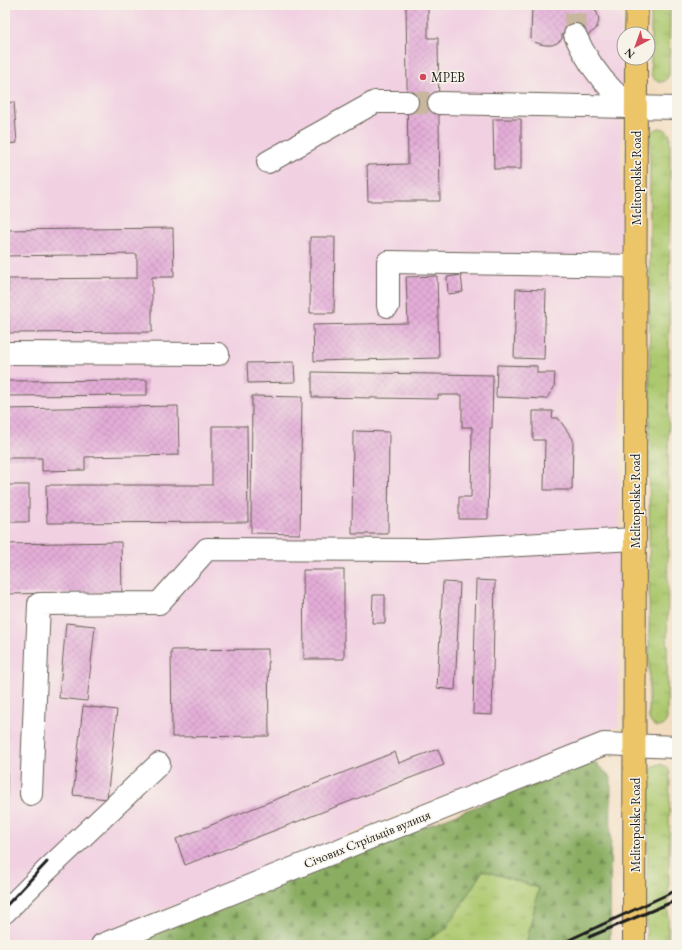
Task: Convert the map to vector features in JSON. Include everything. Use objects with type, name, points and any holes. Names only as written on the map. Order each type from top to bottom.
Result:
[{"type":"main road","points":[[636,5],[636,26]]},
{"type":"main road","name":"Melitopolske Road","points":[[634,945],[636,66]]},
{"type":"street","points":[[575,35],[582,50],[598,73],[614,92],[636,107]]},
{"type":"street","points":[[268,162],[374,102],[407,102]]},
{"type":"street","points":[[439,103],[677,108]]},
{"type":"street","points":[[388,306],[388,262],[636,266]]},
{"type":"street","points":[[5,353],[218,354]]},
{"type":"street","points":[[31,794],[39,604],[159,603],[207,549],[428,550],[635,539]]},
{"type":"street","name":"Січових Стрільців вулиця","points":[[102,945],[604,744],[677,747]]},
{"type":"street","points":[[5,912],[159,764]]},
{"type":"shaded area","points":[[5,5],[622,5],[622,26],[616,26],[616,66],[622,66],[619,726],[76,945],[5,945]]},
{"type":"green space","points":[[651,5],[670,5],[669,74],[668,78],[660,82],[655,80],[651,74],[651,66],[656,66],[656,26],[651,26]]},
{"type":"green space","points":[[660,128],[666,130],[670,135],[667,719],[663,725],[658,727],[653,725],[649,719],[650,135],[654,130]]},
{"type":"green space","points":[[594,762],[611,777],[610,945],[526,945],[539,888],[483,870],[446,929],[418,945],[124,945],[531,785]]},
{"type":"green space","points":[[660,764],[666,766],[670,772],[668,945],[647,945],[646,917],[650,771],[654,766]]},
{"type":"green space","points":[[483,870],[539,888],[526,945],[418,945],[446,929]]},
{"type":"building","points":[[406,5],[428,5],[428,38],[438,38],[440,201],[368,201],[367,165],[408,164]]},
{"type":"building","points":[[532,5],[590,5],[594,7],[597,13],[599,19],[598,24],[596,29],[588,35],[562,34],[562,39],[557,43],[552,45],[540,44],[531,38]]},
{"type":"building","points":[[14,102],[17,143],[5,144],[5,103]]},
{"type":"building","points":[[493,119],[521,119],[521,169],[494,169]]},
{"type":"building","points":[[173,228],[174,277],[152,277],[152,332],[9,333],[8,279],[137,278],[137,254],[5,256],[5,230]]},
{"type":"building","points":[[310,237],[335,237],[334,313],[310,313]]},
{"type":"building","points":[[461,275],[463,292],[448,294],[447,277]]},
{"type":"building","points":[[437,276],[439,358],[314,361],[313,325],[408,323],[406,277]]},
{"type":"building","points":[[516,289],[546,290],[544,359],[514,358]]},
{"type":"building","points":[[294,362],[295,382],[248,383],[247,363]]},
{"type":"building","points":[[497,365],[537,366],[537,373],[555,373],[554,388],[546,399],[496,397]]},
{"type":"building","points":[[312,372],[493,375],[488,519],[459,519],[459,497],[471,497],[472,427],[462,427],[462,395],[438,395],[438,399],[312,397]]},
{"type":"building","points":[[147,380],[147,395],[5,396],[5,381]]},
{"type":"building","points":[[252,396],[302,397],[300,534],[251,533]]},
{"type":"building","points":[[178,406],[179,455],[85,457],[85,470],[42,471],[42,458],[5,458],[5,409]]},
{"type":"building","points":[[533,411],[553,411],[552,418],[558,418],[573,439],[572,490],[544,490],[545,440],[533,440]]},
{"type":"building","points":[[212,426],[247,426],[248,522],[47,523],[46,485],[212,485]]},
{"type":"building","points":[[353,431],[389,432],[388,534],[352,534]]},
{"type":"building","points":[[5,485],[29,485],[29,522],[5,522]]},
{"type":"building","points":[[121,542],[122,592],[5,594],[5,544]]},
{"type":"building","points":[[303,570],[344,570],[344,659],[304,659]]},
{"type":"building","points":[[476,580],[495,581],[492,715],[473,714]]},
{"type":"building","points":[[443,582],[460,583],[455,690],[437,688]]},
{"type":"building","points":[[373,595],[385,595],[385,623],[372,623]]},
{"type":"building","points":[[5,621],[8,621],[7,807],[5,807]]},
{"type":"building","points":[[66,623],[95,626],[87,701],[59,698]]},
{"type":"building","points":[[268,649],[269,736],[172,737],[171,650]]},
{"type":"building","points":[[83,706],[117,710],[107,799],[73,795]]},
{"type":"building","points":[[438,749],[444,765],[185,865],[176,839],[395,752],[399,763]]},
{"type":"tunnel","points":[[575,35],[576,5]]},
{"type":"tunnel","points":[[407,102],[439,103]]},
{"type":"railway","points":[[5,907],[47,862]]},
{"type":"railway","points":[[558,945],[677,890]]},
{"type":"railway","points":[[589,937],[677,900]]},
{"type":"place","name":"МРЕВ","points":[[423,77]]}]
